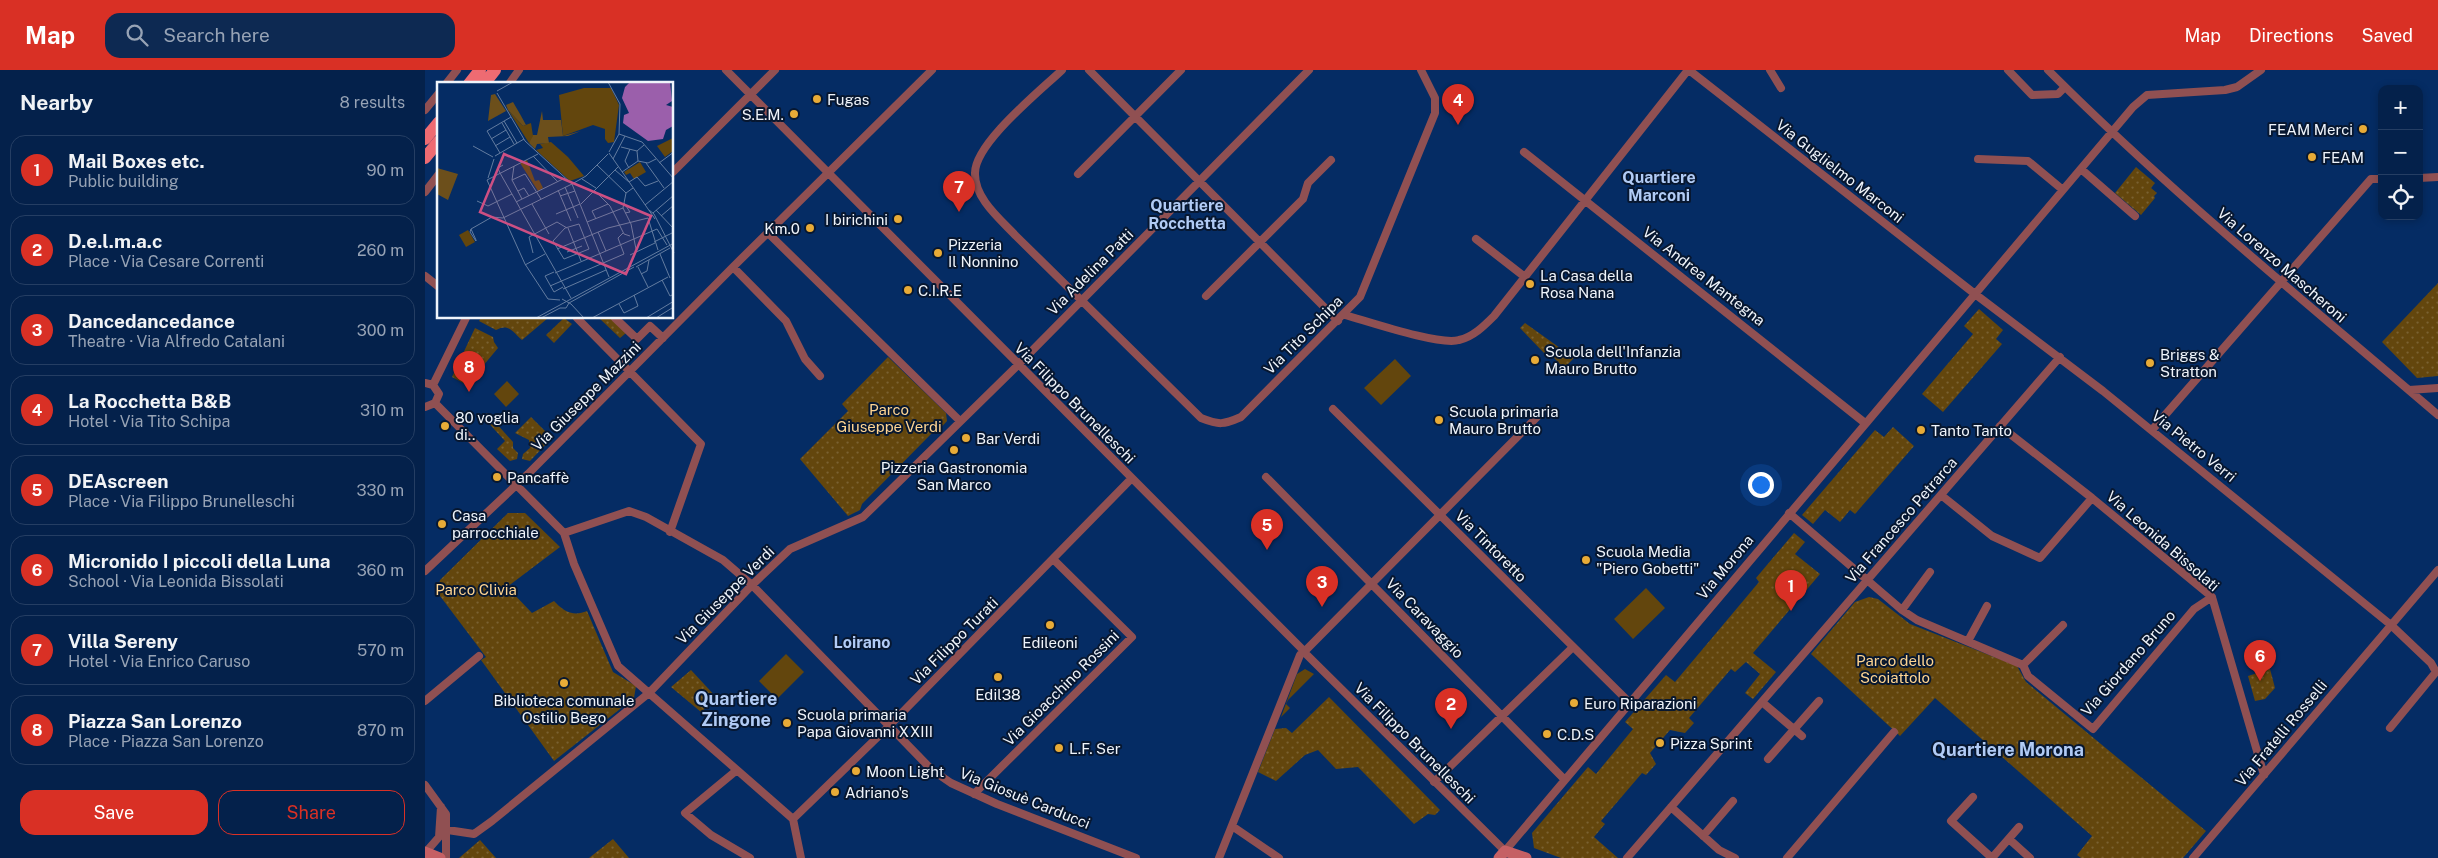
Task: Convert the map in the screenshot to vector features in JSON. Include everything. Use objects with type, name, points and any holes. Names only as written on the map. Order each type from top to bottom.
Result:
[{"type":"main road","points":[[471,82],[480,70]]},
{"type":"main road","points":[[486,82],[495,70]]},
{"type":"main road","points":[[425,139],[437,124]]},
{"type":"main road","points":[[425,158],[437,143]]},
{"type":"main road","points":[[426,852],[440,858]]},
{"type":"main road","points":[[1502,854],[1526,858]]},
{"type":"street","points":[[448,82],[457,70]]},
{"type":"street","points":[[510,82],[519,70]]},
{"type":"street","name":"Via Filippo Brunelleschi","points":[[726,70],[1434,782],[1502,854]]},
{"type":"street","points":[[674,171],[775,70]]},
{"type":"street","name":"Via Giuseppe Mazzini","points":[[425,571],[517,485],[733,266],[932,70]]},
{"type":"street","name":"Via Tito Schipa","points":[[1062,70],[979,154],[975,173],[977,185],[990,210],[1201,418],[1217,424],[1228,423],[1241,417],[1360,297],[1435,113],[1435,98],[1421,70]]},
{"type":"street","points":[[1089,70],[1338,320]]},
{"type":"street","points":[[1078,174],[1181,70]]},
{"type":"street","name":"Via Adelina Patti","points":[[1018,365],[1309,70]]},
{"type":"street","points":[[1345,314],[1435,338],[1457,341],[1481,329],[1495,316],[1688,70]]},
{"type":"street","name":"Via Guglielmo Marconi","points":[[1688,70],[1975,294]]},
{"type":"street","points":[[1770,70],[1781,88]]},
{"type":"street","points":[[2008,70],[2032,95],[2058,94],[2065,87]]},
{"type":"street","name":"Via Lorenzo Mascheroni","points":[[2047,70],[2111,133],[2280,282],[2438,415]]},
{"type":"street","name":"Via Morona","points":[[1502,854],[2133,106],[2147,95],[2225,90],[2250,80],[2261,70]]},
{"type":"street","points":[[425,110],[437,95]]},
{"type":"street","name":"Via Andrea Mantegna","points":[[1525,152],[1736,318],[1865,423]]},
{"type":"street","points":[[1978,159],[2028,161],[2063,190]]},
{"type":"street","points":[[1206,296],[1303,199],[1308,183],[1331,160]]},
{"type":"street","points":[[2081,169],[2135,216]]},
{"type":"street","points":[[425,192],[437,177]]},
{"type":"street","points":[[2423,178],[2438,177]]},
{"type":"street","points":[[2152,430],[2371,179],[2378,179]]},
{"type":"street","points":[[768,232],[960,421]]},
{"type":"street","points":[[1476,239],[1525,277]]},
{"type":"street","points":[[733,266],[786,321],[805,359],[820,376]]},
{"type":"street","points":[[425,276],[437,285]]},
{"type":"street","name":"Via Pietro Verri","points":[[1975,294],[2060,357],[2152,430],[2391,625]]},
{"type":"street","points":[[435,404],[439,394],[429,384],[466,319]]},
{"type":"street","points":[[578,319],[701,444],[669,532]]},
{"type":"street","points":[[616,319],[637,339],[651,326],[663,338]]},
{"type":"street","name":"Via Francesco Petrarca","points":[[1627,858],[2060,357]]},
{"type":"street","name":"Via Giuseppe Verdi","points":[[444,830],[474,834],[492,822],[649,693],[752,585],[790,549],[863,516],[1018,365]]},
{"type":"street","points":[[2409,390],[2438,388]]},
{"type":"street","points":[[435,404],[564,533],[572,558],[618,666],[793,819],[801,858]]},
{"type":"street","points":[[425,407],[435,404]]},
{"type":"street","name":"Via Tintoretto","points":[[1333,409],[1630,704]]},
{"type":"street","points":[[1219,858],[1304,653],[1538,416]]},
{"type":"street","name":"Via Leonida Bissolati","points":[[2000,426],[2093,498],[2212,597],[2263,775]]},
{"type":"street","name":"Via Caravaggio","points":[[1266,477],[1564,779]]},
{"type":"street","name":"Via Filippo Turati","points":[[793,819],[889,726],[1131,479]]},
{"type":"street","points":[[1941,495],[1992,536],[2040,558],[2093,498]]},
{"type":"street","name":"Via Giosuè Carducci","points":[[564,533],[629,511],[646,517],[669,532],[723,560],[752,585],[932,770],[951,783],[974,794],[1136,858]]},
{"type":"street","name":"Via Giordano Bruno","points":[[1789,514],[1866,582],[1901,610],[1917,620],[2023,665],[2028,676],[2093,729],[2194,608],[2212,597]]},
{"type":"street","name":"Via Gioacchino Rossini","points":[[974,794],[1132,637],[1053,560]]},
{"type":"street","name":"Via Fratelli Rosselli","points":[[2193,858],[2438,570]]},
{"type":"street","points":[[1901,610],[1930,572]]},
{"type":"street","points":[[1969,641],[1987,606]]},
{"type":"street","points":[[2023,665],[2063,625]]},
{"type":"street","points":[[2390,728],[2436,672],[2431,663],[2391,625]]},
{"type":"street","points":[[1434,782],[1573,647]]},
{"type":"street","points":[[425,701],[479,656]]},
{"type":"street","points":[[1768,759],[1819,700]]},
{"type":"street","points":[[1762,702],[1801,736]]},
{"type":"street","points":[[1787,858],[1894,732]]},
{"type":"street","points":[[737,770],[685,813],[711,835],[750,858]]},
{"type":"street","points":[[425,785],[446,814],[444,830],[446,858]]},
{"type":"street","points":[[1973,797],[1951,821],[1992,858],[2019,827]]},
{"type":"street","points":[[1703,836],[1733,801]]},
{"type":"street","points":[[1671,807],[1719,850],[1735,858]]},
{"type":"street","points":[[1231,826],[1279,858]]},
{"type":"street","points":[[426,852],[444,830]]},
{"type":"street","points":[[2009,839],[2030,858]]},
{"type":"green space","points":[[2136,167],[2155,183],[2151,188],[2157,193],[2141,215],[2115,193]]},
{"type":"green space","points":[[2438,283],[2438,376],[2417,378],[2382,342]]},
{"type":"green space","points":[[1979,309],[2003,330],[1996,339],[2002,344],[1943,412],[1922,394],[1973,334],[1964,326]]},
{"type":"green space","points":[[480,319],[547,319],[522,340],[511,329],[504,327],[496,330],[479,321]]},
{"type":"green space","points":[[563,319],[572,324],[554,343],[546,335]]},
{"type":"green space","points":[[600,319],[612,319],[626,333],[620,338]]},
{"type":"green space","points":[[1525,323],[1574,358],[1564,368],[1547,351],[1544,353],[1520,328]]},
{"type":"green space","points":[[475,328],[493,337],[498,348],[467,385],[452,377]]},
{"type":"green space","name":"Parco Giuseppe Verdi","points":[[888,357],[946,413],[947,421],[936,433],[934,431],[862,504],[860,510],[848,516],[800,459],[848,411],[842,404]]},
{"type":"green space","points":[[1395,359],[1411,376],[1381,405],[1364,388]]},
{"type":"green space","points":[[507,381],[519,394],[506,407],[494,394]]},
{"type":"green space","points":[[487,413],[513,442],[513,448],[518,453],[517,459],[510,461],[497,449],[505,441],[483,417]]},
{"type":"green space","points":[[531,417],[552,438],[530,461],[522,459],[523,454],[530,448],[529,440],[515,433]]},
{"type":"green space","points":[[1893,427],[1914,446],[1855,514],[1850,510],[1840,522],[1825,510],[1813,524],[1802,515],[1875,430],[1884,437]]},
{"type":"green space","name":"Parco Clivia","points":[[508,513],[525,513],[560,547],[507,587],[532,613],[554,601],[561,608],[569,612],[582,613],[587,611],[613,672],[636,686],[634,698],[554,761],[481,660],[486,657],[437,592],[440,580]]},
{"type":"green space","points":[[1794,533],[1805,542],[1795,554],[1820,574],[1753,653],[1776,672],[1753,699],[1745,693],[1760,674],[1746,662],[1735,672],[1731,669],[1689,718],[1694,723],[1685,733],[1670,730],[1650,753],[1656,764],[1646,775],[1642,773],[1601,821],[1605,824],[1594,837],[1618,858],[1561,858],[1534,848],[1532,833],[1588,767],[1596,774],[1633,729],[1625,722],[1666,675],[1675,682],[1759,582],[1756,578]]},
{"type":"green space","points":[[1646,588],[1665,608],[1633,639],[1614,619]]},
{"type":"green space","name":"Parco dello Scoiattolo","points":[[1869,597],[1878,599],[1910,624],[2017,666],[2026,682],[2206,831],[2183,858],[2081,858],[2077,855],[2092,836],[1935,698],[1900,736],[1811,654],[1855,602]]},
{"type":"green space","points":[[786,654],[804,672],[777,699],[759,681]]},
{"type":"green space","points":[[1305,669],[1314,674],[1288,700],[1286,704],[1290,708],[1281,717],[1297,674]]},
{"type":"green space","points":[[2270,669],[2275,688],[2265,699],[2255,701],[2248,676]]},
{"type":"green space","points":[[691,670],[717,698],[701,712],[671,687]]},
{"type":"green space","points":[[1329,697],[1440,810],[1435,815],[1428,814],[1414,824],[1358,767],[1336,769],[1318,750],[1305,755],[1276,781],[1258,772],[1275,729],[1286,728],[1292,733]]},
{"type":"green space","points":[[613,839],[629,858],[589,858]]},
{"type":"green space","points":[[480,840],[496,858],[459,858]]},
{"type":"place","name":"Fugas","points":[[817,99]]},
{"type":"place","name":"S.E.M.","points":[[794,114]]},
{"type":"place","name":"La Rocchetta B&B","points":[[1458,125]]},
{"type":"place","name":"FEAM Merci","points":[[2363,129]]},
{"type":"place","name":"FEAM","points":[[2312,157]]},
{"type":"place","name":"Villa Sereny","points":[[959,212]]},
{"type":"place","name":"I birichini","points":[[898,219]]},
{"type":"place","name":"Km.0","points":[[810,228]]},
{"type":"place","name":"Pizzeria Il Nonnino","points":[[938,253]]},
{"type":"place","name":"La Casa della Rosa Nana","points":[[1530,284]]},
{"type":"place","name":"C.I.R.E","points":[[908,290]]},
{"type":"place","name":"Scuola dell'Infanzia Mauro Brutto","points":[[1535,360]]},
{"type":"place","name":"Briggs & Stratton","points":[[2150,363]]},
{"type":"place","name":"Piazza San Lorenzo","points":[[469,392]]},
{"type":"place","name":"Scuola primaria Mauro Brutto","points":[[1439,420]]},
{"type":"place","name":"80 voglia di..","points":[[445,426]]},
{"type":"place","name":"Tanto Tanto","points":[[1921,430]]},
{"type":"place","name":"Bar Verdi","points":[[966,438]]},
{"type":"place","name":"Pizzeria Gastronomia San Marco","points":[[954,450]]},
{"type":"place","name":"Pancaffè","points":[[497,477]]},
{"type":"place","name":"Casa parrocchiale","points":[[442,524]]},
{"type":"place","name":"DEAscreen","points":[[1267,550]]},
{"type":"place","name":"Scuola Media \"Piero Gobetti\"","points":[[1586,560]]},
{"type":"place","name":"Dancedancedance","points":[[1322,607]]},
{"type":"place","name":"Mail Boxes etc.","points":[[1791,611]]},
{"type":"place","name":"Edileoni","points":[[1050,625]]},
{"type":"place","name":"Edil38","points":[[998,677]]},
{"type":"place","name":"Micronido I piccoli della Luna","points":[[2260,681]]},
{"type":"place","name":"Biblioteca comunale Ostilio Bego","points":[[564,683]]},
{"type":"place","name":"Euro Riparazioni","points":[[1574,703]]},
{"type":"place","name":"Scuola primaria Papa Giovanni XXIII","points":[[787,723]]},
{"type":"place","name":"D.e.l.m.a.c","points":[[1451,729]]},
{"type":"place","name":"C.D.S","points":[[1547,734]]},
{"type":"place","name":"Pizza Sprint","points":[[1660,743]]},
{"type":"place","name":"L.F. Ser","points":[[1059,748]]},
{"type":"place","name":"Moon Light","points":[[856,771]]},
{"type":"place","name":"Adriano's","points":[[835,792]]},
{"type":"district","name":"Quartiere Marconi","points":[[1659,186]]},
{"type":"district","name":"Quartiere Rocchetta","points":[[1187,214]]},
{"type":"district","name":"Loirano","points":[[862,642]]},
{"type":"district","name":"Quartiere Zingone","points":[[736,708]]},
{"type":"district","name":"Quartiere Morona","points":[[2008,749]]}]
